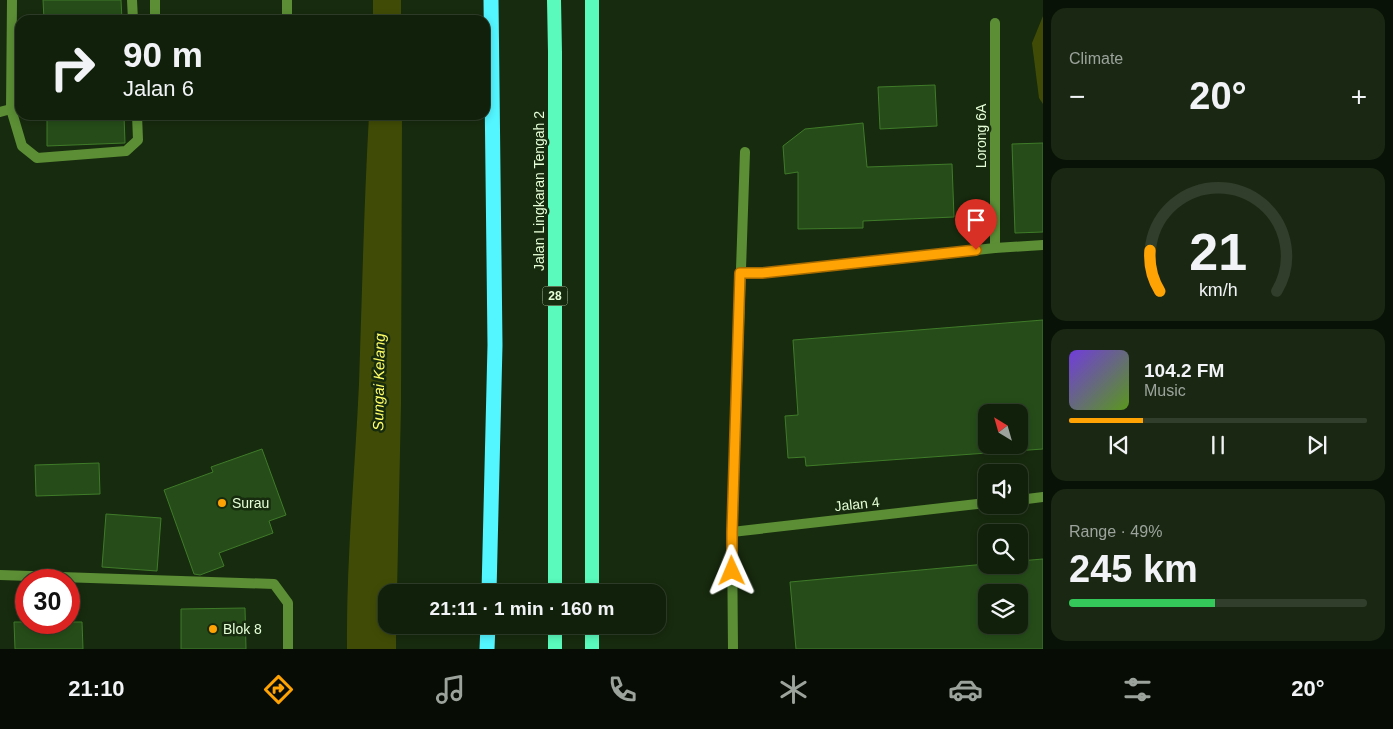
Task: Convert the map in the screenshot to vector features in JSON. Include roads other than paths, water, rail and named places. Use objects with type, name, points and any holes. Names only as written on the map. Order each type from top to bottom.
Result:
[{"type":"highway","points":[[489,584],[495,345],[491,0]]},
{"type":"highway","name":"Jalan Lingkaran Tengah 2","points":[[554,0],[555,584]]},
{"type":"highway","points":[[592,0],[592,584]]},
{"type":"highway","points":[[487,649],[488,634]]},
{"type":"highway","points":[[555,634],[555,649]]},
{"type":"highway","points":[[592,634],[592,649]]},
{"type":"street","points":[[12,0],[11,109],[22,146],[37,158],[126,151],[138,140],[136,120]]},
{"type":"street","points":[[132,0],[133,15]]},
{"type":"street","points":[[155,0],[155,15]]},
{"type":"street","points":[[287,0],[287,15]]},
{"type":"street","name":"Lorong 6A","points":[[995,23],[995,248]]},
{"type":"street","points":[[0,112],[11,109]]},
{"type":"street","points":[[733,649],[732,532],[745,152]]},
{"type":"street","points":[[740,273],[762,273],[995,248],[1043,245]]},
{"type":"street","points":[[1028,499],[1043,497]]},
{"type":"street","name":"Jalan 4","points":[[732,532],[978,504]]},
{"type":"street","points":[[0,575],[274,584],[288,603],[288,649]]},
{"type":"water","points":[[373,0],[401,0],[401,15],[373,15]]},
{"type":"water","points":[[1043,16],[1043,104],[1039,98],[1032,43]]},
{"type":"water","name":"Sungai Kelang","points":[[369,120],[402,120],[401,404],[397,584],[378,584],[378,634],[396,634],[396,649],[347,649],[351,516],[359,384]]},
{"type":"place","name":"Surau","points":[[222,503]]},
{"type":"place","name":"Blok 8","points":[[213,629]]}]
